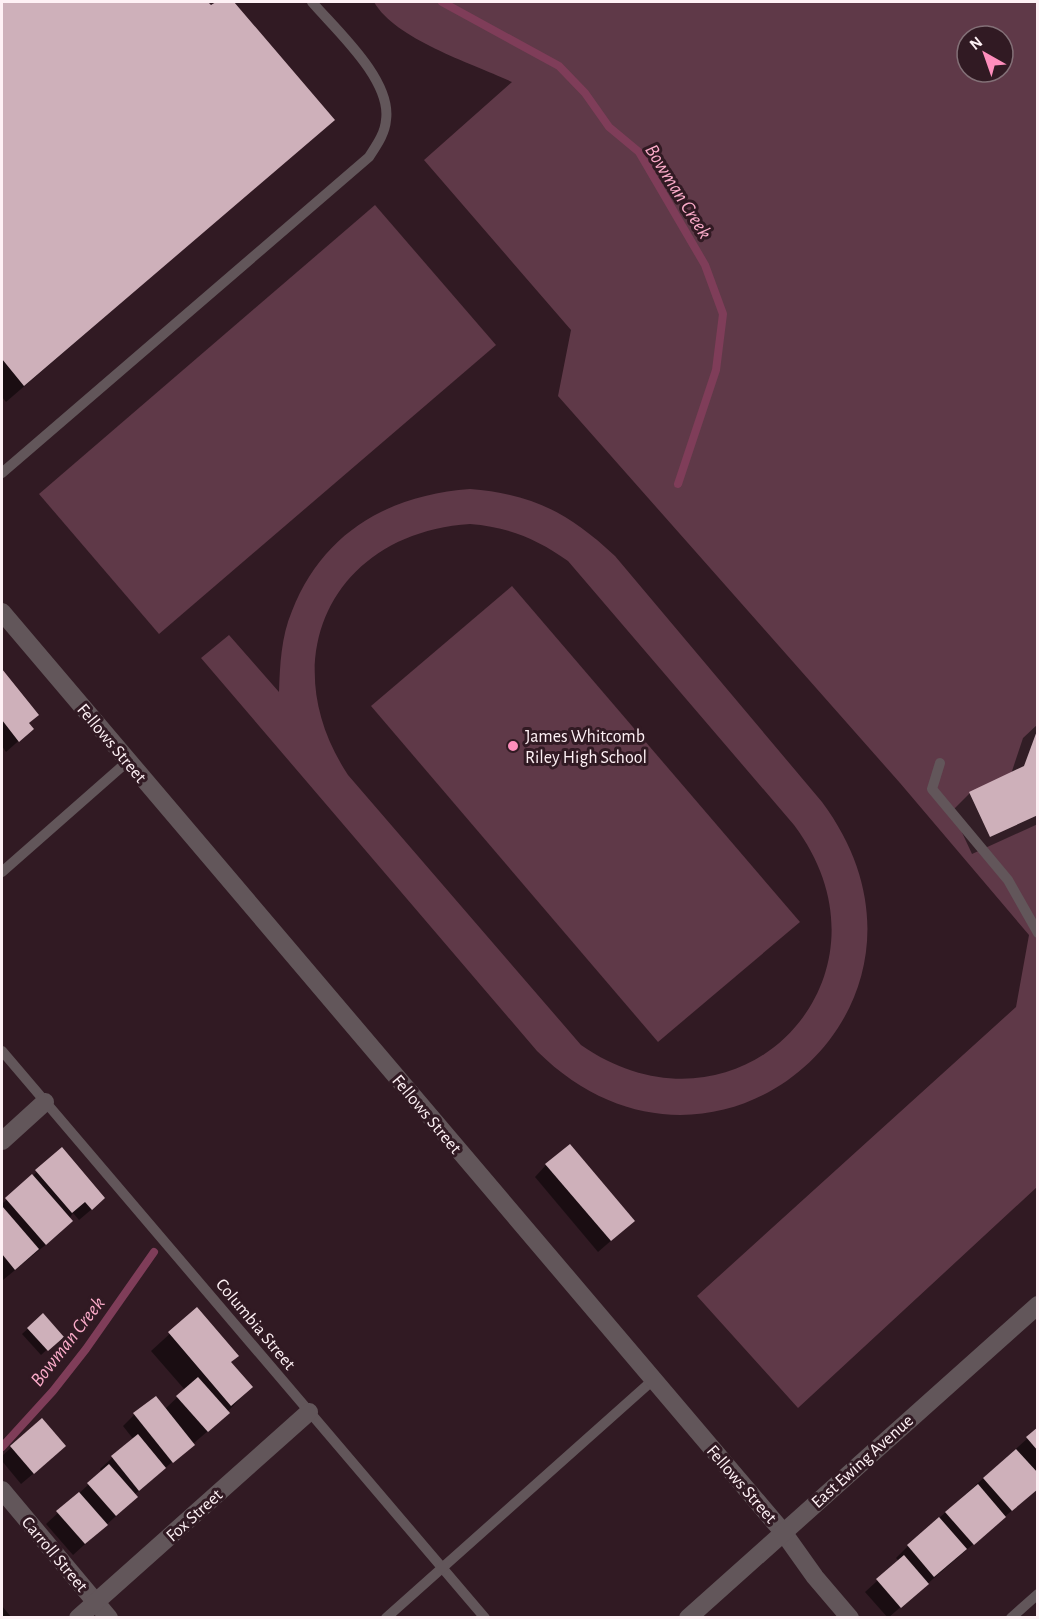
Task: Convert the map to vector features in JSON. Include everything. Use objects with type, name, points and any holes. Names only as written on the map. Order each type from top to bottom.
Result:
[{"type":"street","name":"Fellows Street","points":[[2,612],[783,1532],[814,1576],[850,1617]]},
{"type":"street","points":[[2,1141],[45,1102]]},
{"type":"street","name":"East Ewing Avenue","points":[[688,1617],[1038,1305]]},
{"type":"street","name":"Fox Street","points":[[78,1617],[309,1412]]},
{"type":"street","name":"Carroll Street","points":[[2,1490],[109,1617]]},
{"type":"lane","points":[[2,473],[369,158],[380,140],[387,119],[383,98],[374,76],[312,2]]},
{"type":"lane","points":[[2,873],[127,762]]},
{"type":"lane","points":[[940,763],[932,789],[1008,880],[1038,933]]},
{"type":"lane","name":"Columbia Street","points":[[2,1051],[485,1617]]},
{"type":"lane","points":[[386,1617],[653,1380]]},
{"type":"lane","points":[[1011,1617],[1038,1594]]},
{"type":"shaded area","points":[[374,2],[1037,2],[1037,1187],[798,1408],[697,1296],[1016,1007],[1029,935],[900,783],[558,396],[571,330],[424,160],[512,82],[436,49],[399,28]]},
{"type":"shaded area","points":[[375,205],[496,345],[159,634],[39,494]]},
{"type":"shaded area","points":[[470,489],[531,501],[566,517],[615,556],[822,802],[860,878],[866,951],[845,1016],[802,1069],[745,1103],[677,1115],[606,1099],[537,1051],[201,658],[229,635],[279,692],[282,651],[288,621],[305,583],[322,559],[341,539],[386,509],[412,499]],"holes":[[[470,524],[522,535],[568,561],[794,825],[824,883],[831,939],[819,991],[790,1033],[748,1064],[697,1078],[640,1073],[581,1045],[348,775],[326,732],[316,689],[317,647],[329,610],[351,577],[382,551],[422,533]]]},
{"type":"shaded area","points":[[512,586],[800,922],[658,1042],[371,706]]},
{"type":"building","points":[[2,2],[208,2],[211,5],[216,2],[234,2],[335,120],[24,386],[2,359]]},
{"type":"building","points":[[2,669],[39,715],[29,723],[34,729],[19,742],[2,720]]},
{"type":"building","points":[[1038,728],[1038,815],[990,837],[969,792],[1024,766]]},
{"type":"building","points":[[570,1144],[635,1221],[611,1241],[545,1164]]},
{"type":"building","points":[[62,1147],[105,1198],[92,1210],[85,1202],[72,1213],[35,1170]]},
{"type":"building","points":[[32,1174],[73,1221],[46,1245],[5,1198]]},
{"type":"building","points":[[2,1206],[39,1249],[15,1270],[2,1254]]},
{"type":"building","points":[[197,1307],[239,1356],[231,1362],[253,1387],[231,1406],[168,1332]]},
{"type":"building","points":[[43,1313],[64,1337],[48,1351],[27,1328]]},
{"type":"building","points":[[198,1377],[230,1413],[208,1432],[176,1396]]},
{"type":"building","points":[[156,1396],[195,1445],[173,1463],[133,1413]]},
{"type":"building","points":[[42,1418],[66,1446],[34,1474],[10,1446]]},
{"type":"building","points":[[1038,1427],[1038,1451],[1026,1437]]},
{"type":"building","points":[[138,1434],[166,1468],[139,1491],[111,1456]]},
{"type":"building","points":[[1016,1449],[1038,1473],[1038,1489],[1012,1511],[983,1478]]},
{"type":"building","points":[[109,1464],[138,1497],[116,1516],[87,1483]]},
{"type":"building","points":[[978,1484],[1006,1517],[974,1545],[945,1512]]},
{"type":"building","points":[[79,1492],[108,1525],[85,1544],[56,1511]]},
{"type":"building","points":[[939,1517],[967,1549],[934,1577],[907,1545]]},
{"type":"building","points":[[904,1555],[929,1584],[901,1608],[876,1579]]},
{"type":"waterway","name":"Bowman Creek","points":[[442,2],[559,66],[585,93],[609,127],[639,152],[705,265],[723,314],[716,370],[678,484]]},
{"type":"waterway","name":"Bowman Creek","points":[[2,1447],[53,1391],[86,1349],[154,1252]]},
{"type":"place","name":"James Whitcomb Riley High School","points":[[513,746]]}]
